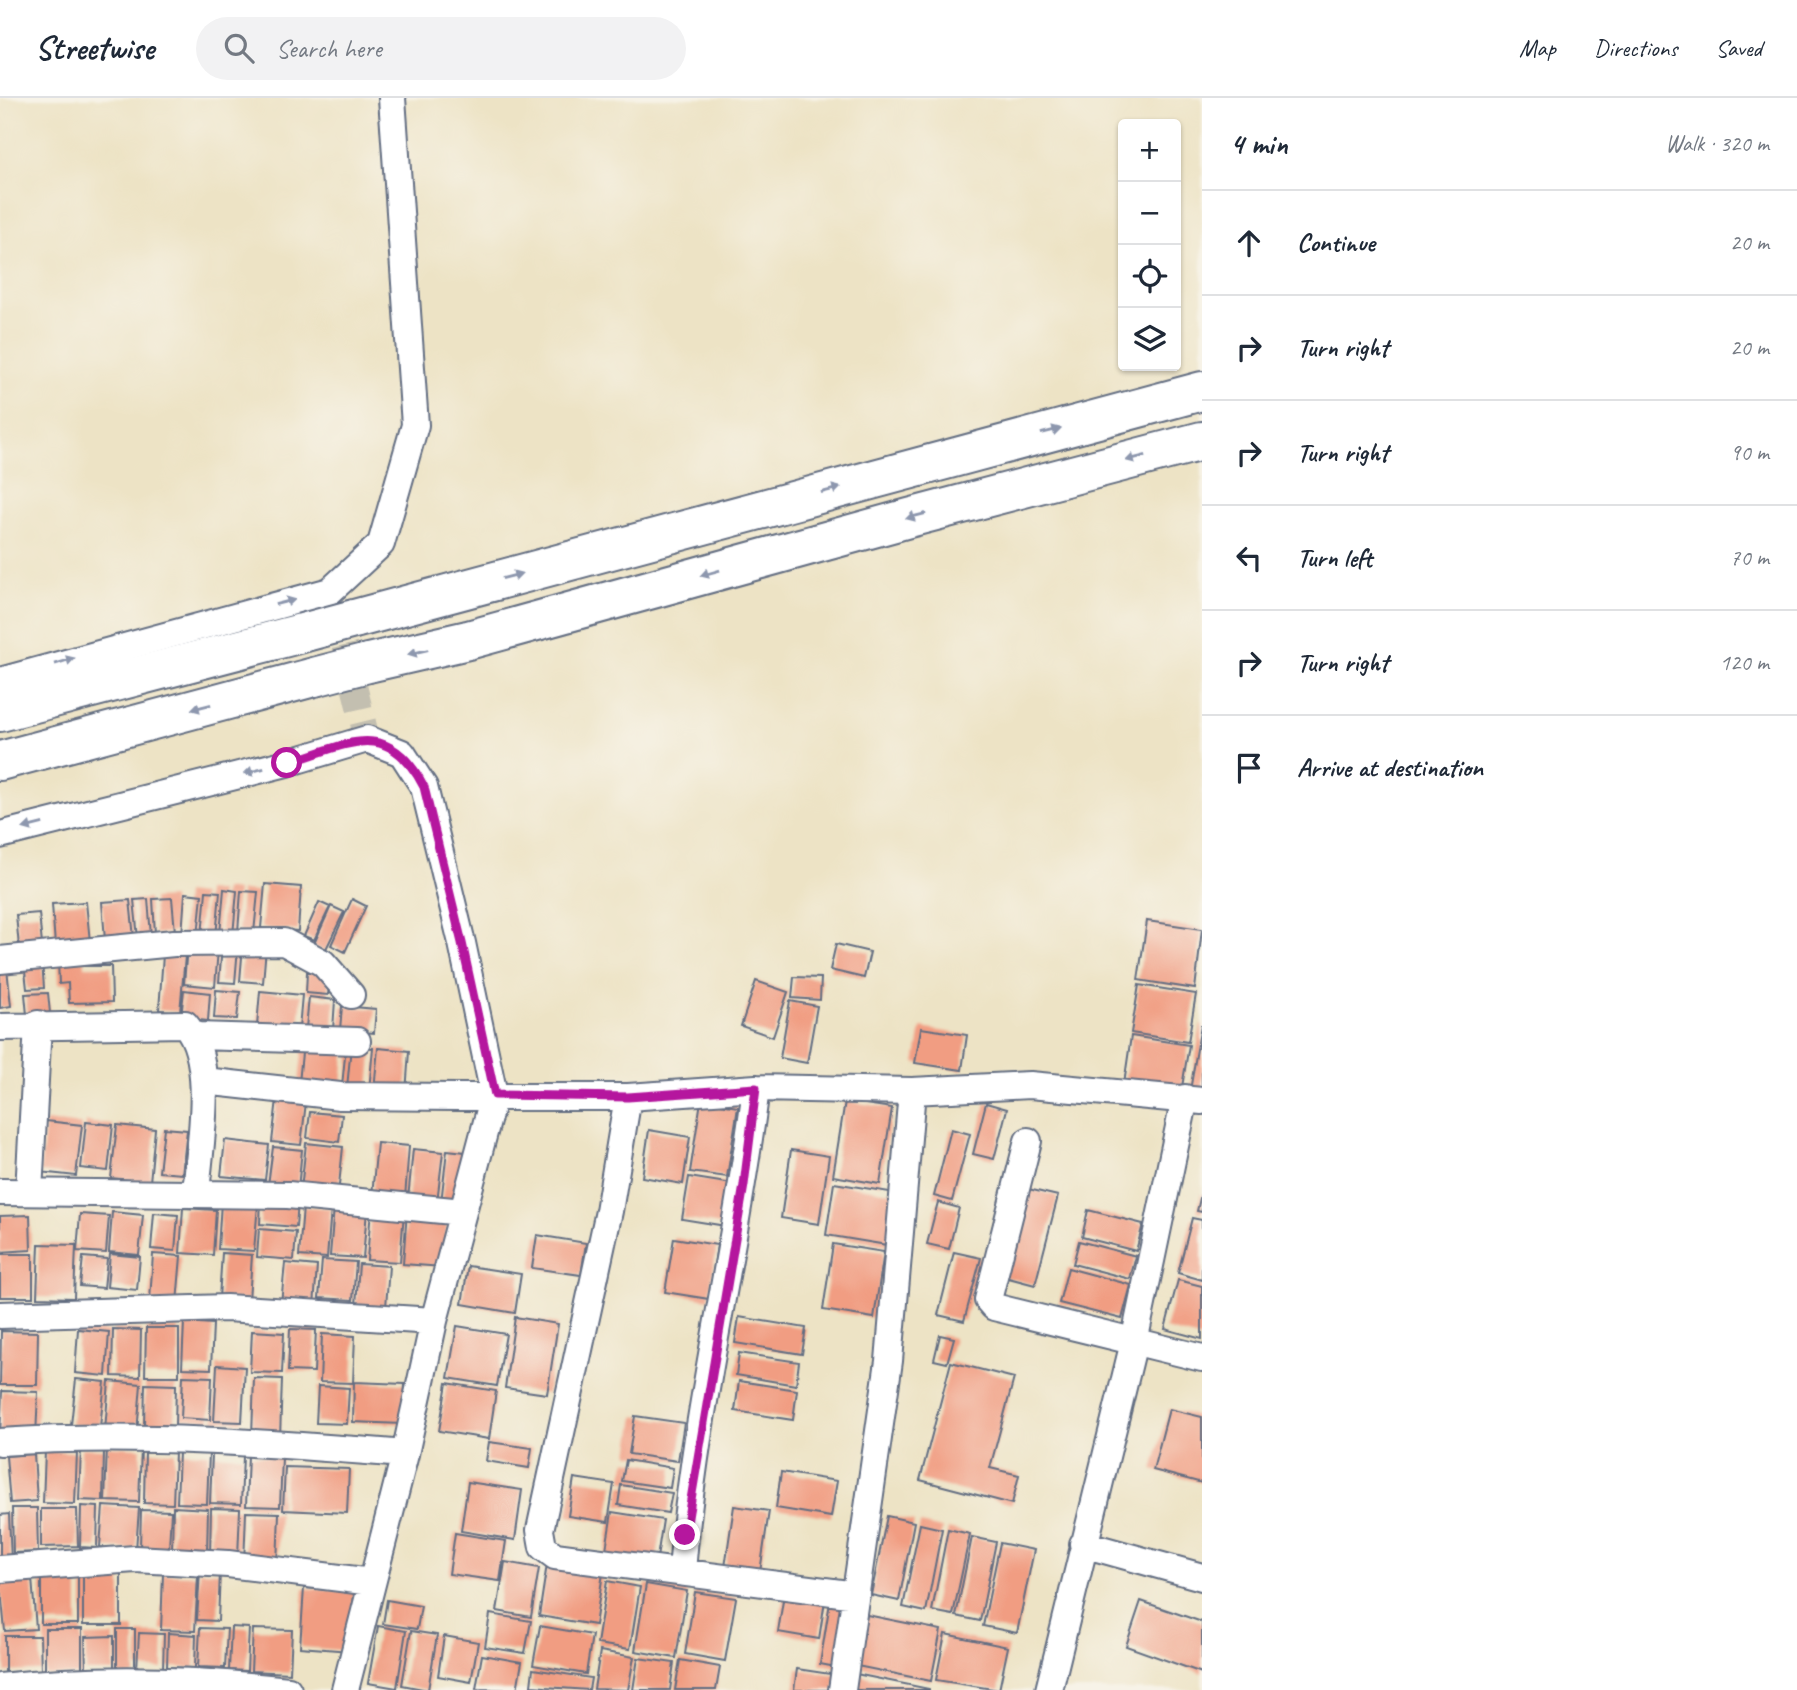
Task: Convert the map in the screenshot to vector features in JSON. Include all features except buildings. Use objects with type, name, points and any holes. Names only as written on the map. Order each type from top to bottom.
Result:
[{"type":"highway","points":[[0,712],[302,633],[342,605],[631,545],[1202,391]]},
{"type":"highway","points":[[0,761],[368,663],[468,640],[1202,441]]},
{"type":"street","points":[[0,681],[342,605],[381,544],[415,425],[392,98]]},
{"type":"street","points":[[0,835],[287,763],[367,739],[402,753],[424,787],[495,1095],[434,1321],[405,1454],[345,1690]]},
{"type":"street","points":[[0,960],[174,943],[284,942],[323,963],[351,995]]},
{"type":"street","points":[[0,1027],[38,1024],[186,1024],[195,1036],[204,1081],[196,1194]]},
{"type":"street","points":[[29,1192],[38,1024]]},
{"type":"street","points":[[195,1036],[357,1041]]},
{"type":"street","points":[[204,1081],[340,1096],[628,1097],[756,1088],[912,1091],[1030,1085],[1194,1100],[1049,1690]]},
{"type":"street","points":[[682,1571],[691,1489],[744,1185],[756,1088]]},
{"type":"street","points":[[842,1690],[889,1362],[912,1091]]},
{"type":"street","points":[[628,1097],[609,1211],[541,1530],[543,1547],[555,1556],[856,1595]]},
{"type":"street","points":[[1028,1141],[988,1300],[994,1307],[1202,1358]]},
{"type":"street","points":[[0,1192],[288,1195],[463,1212]]},
{"type":"street","points":[[0,1315],[226,1308],[434,1321]]},
{"type":"street","points":[[0,1442],[138,1438],[255,1442],[405,1454]]},
{"type":"street","points":[[1083,1544],[1202,1577]]},
{"type":"street","points":[[0,1569],[135,1559],[228,1564],[372,1582]]},
{"type":"street","points":[[0,1687],[42,1682],[120,1686],[249,1685],[288,1690]]},
{"type":"tunnel","points":[[335,608],[367,739]]},
{"type":"route","points":[[287,763],[367,739],[383,743],[402,753],[414,767],[424,787],[495,1095],[628,1097],[756,1088],[744,1185],[685,1535]]}]
